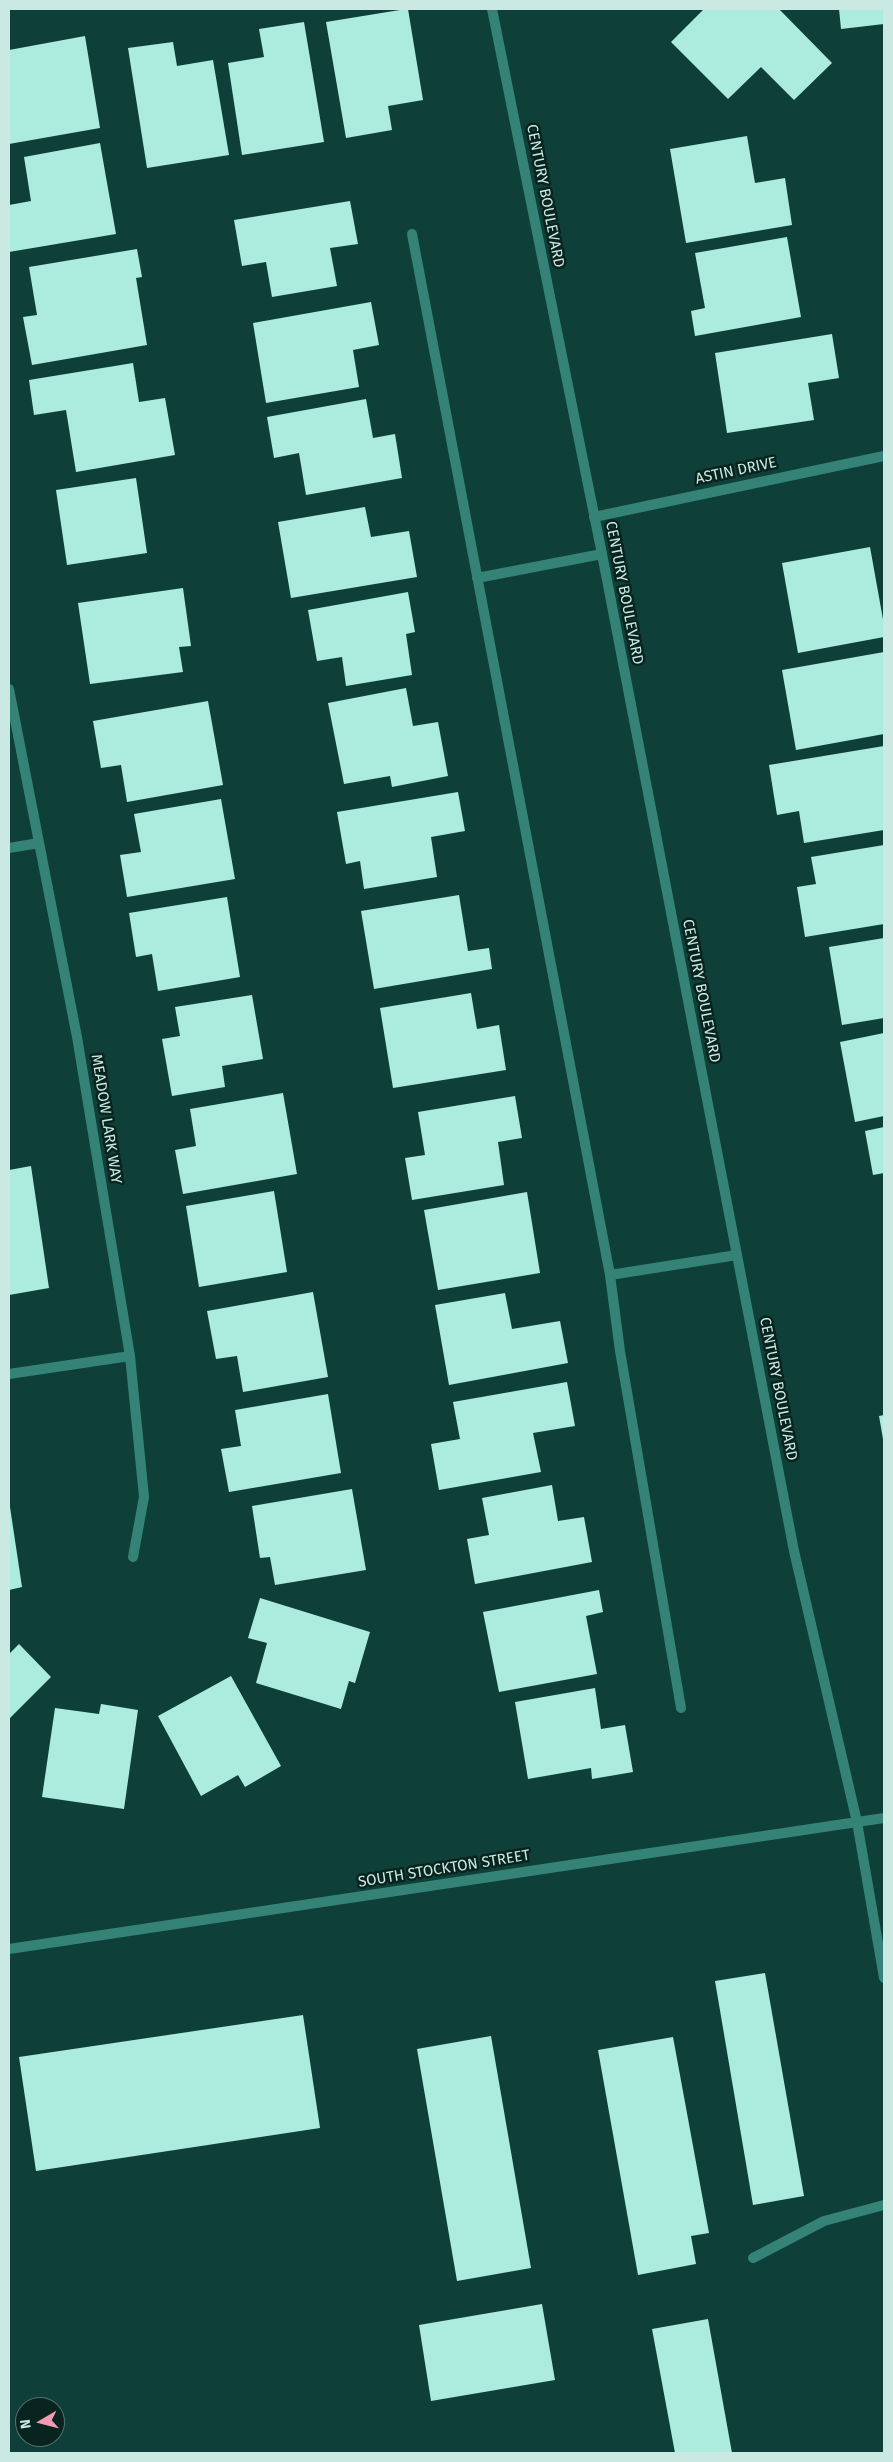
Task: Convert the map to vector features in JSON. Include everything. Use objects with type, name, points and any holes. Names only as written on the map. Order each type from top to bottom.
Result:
[{"type":"street","name":"CENTURY BOULEVARD","points":[[492,9],[602,554],[794,1551],[857,1822],[884,1978]]},
{"type":"street","points":[[412,234],[610,1275],[620,1351],[681,1708]]},
{"type":"street","name":"ASTIN DRIVE","points":[[594,517],[884,456]]},
{"type":"street","points":[[477,578],[602,554]]},
{"type":"street","name":"MEADOW LARK WAY","points":[[9,689],[78,1037],[130,1356],[144,1497],[133,1556]]},
{"type":"street","points":[[9,848],[39,844]]},
{"type":"street","points":[[610,1275],[737,1255]]},
{"type":"street","points":[[9,1374],[130,1356]]},
{"type":"street","name":"SOUTH STOCKTON STREET","points":[[9,1949],[884,1818]]},
{"type":"street","points":[[753,2258],[824,2221],[884,2204]]},
{"type":"building","points":[[408,9],[423,100],[388,106],[392,130],[346,138],[326,22]]},
{"type":"building","points":[[704,9],[779,9],[832,63],[794,100],[761,67],[728,99],[671,42]]},
{"type":"building","points":[[839,9],[884,9],[884,24],[841,29]]},
{"type":"building","points":[[304,22],[324,142],[242,155],[228,63],[264,57],[259,29]]},
{"type":"building","points":[[85,36],[100,128],[9,144],[9,50]]},
{"type":"building","points":[[173,42],[177,66],[213,60],[229,155],[147,168],[128,48]]},
{"type":"building","points":[[747,136],[755,183],[785,178],[792,225],[686,243],[670,149]]},
{"type":"building","points":[[100,143],[116,234],[9,252],[9,205],[31,201],[24,157]]},
{"type":"building","points":[[350,201],[358,244],[330,248],[337,286],[272,297],[266,262],[242,266],[234,220]]},
{"type":"building","points":[[787,237],[801,317],[695,336],[691,311],[705,308],[695,253]]},
{"type":"building","points":[[137,249],[142,277],[136,278],[147,345],[32,365],[23,317],[37,315],[29,267]]},
{"type":"building","points":[[371,302],[379,345],[353,350],[359,387],[266,403],[253,323]]},
{"type":"building","points":[[832,334],[839,378],[808,383],[814,420],[727,433],[715,353]]},
{"type":"building","points":[[133,363],[139,402],[165,398],[175,455],[76,472],[66,410],[34,415],[29,380]]},
{"type":"building","points":[[366,399],[373,438],[395,434],[402,478],[306,495],[299,453],[274,458],[267,417]]},
{"type":"building","points":[[136,478],[147,553],[67,565],[56,490]]},
{"type":"building","points":[[365,507],[371,537],[409,531],[417,577],[291,598],[278,522]]},
{"type":"building","points":[[870,547],[884,625],[884,637],[798,653],[782,563]]},
{"type":"building","points":[[183,588],[191,646],[179,647],[183,672],[90,684],[78,603]]},
{"type":"building","points":[[408,592],[415,632],[406,634],[412,675],[346,686],[342,657],[317,661],[308,610]]},
{"type":"building","points":[[884,652],[884,734],[796,750],[782,670]]},
{"type":"building","points":[[406,688],[413,726],[438,722],[448,776],[392,787],[390,776],[344,784],[328,703]]},
{"type":"building","points":[[208,701],[223,785],[127,802],[121,765],[101,768],[93,721]]},
{"type":"building","points":[[884,746],[884,830],[804,843],[799,811],[777,815],[769,765]]},
{"type":"building","points":[[458,792],[465,831],[431,837],[437,877],[364,889],[360,861],[346,864],[337,812]]},
{"type":"building","points":[[221,799],[235,879],[127,897],[120,855],[141,852],[134,814]]},
{"type":"building","points":[[884,845],[884,924],[805,937],[797,887],[816,884],[811,857]]},
{"type":"building","points":[[459,895],[468,951],[489,948],[492,969],[374,989],[361,911]]},
{"type":"building","points":[[227,897],[240,977],[158,991],[152,954],[136,957],[129,913]]},
{"type":"building","points":[[884,938],[884,1018],[842,1025],[829,947]]},
{"type":"building","points":[[471,993],[477,1029],[499,1025],[506,1070],[393,1088],[380,1008]]},
{"type":"building","points":[[252,995],[263,1059],[222,1066],[225,1087],[172,1096],[162,1039],[180,1036],[175,1007]]},
{"type":"building","points":[[884,1033],[884,1116],[855,1122],[840,1042]]},
{"type":"building","points":[[283,1093],[297,1174],[183,1194],[175,1150],[196,1146],[190,1109]]},
{"type":"building","points":[[515,1096],[522,1138],[498,1142],[504,1185],[412,1200],[405,1158],[425,1155],[418,1112]]},
{"type":"building","points":[[884,1127],[884,1173],[873,1175],[865,1131]]},
{"type":"building","points":[[31,1166],[49,1288],[9,1295],[9,1170]]},
{"type":"building","points":[[274,1191],[287,1272],[199,1287],[186,1206]]},
{"type":"building","points":[[527,1192],[540,1273],[438,1290],[424,1210]]},
{"type":"building","points":[[313,1292],[328,1377],[243,1392],[237,1356],[216,1359],[207,1311]]},
{"type":"building","points":[[505,1293],[512,1329],[560,1321],[568,1363],[449,1385],[435,1305]]},
{"type":"building","points":[[567,1382],[575,1426],[533,1433],[541,1472],[439,1490],[431,1444],[460,1439],[453,1402]]},
{"type":"building","points":[[328,1394],[341,1473],[229,1492],[221,1449],[241,1446],[235,1410]]},
{"type":"building","points":[[884,1415],[884,1438],[883,1439],[879,1416]]},
{"type":"building","points":[[552,1485],[558,1521],[584,1517],[592,1562],[475,1584],[467,1539],[489,1535],[482,1498]]},
{"type":"building","points":[[352,1489],[366,1570],[275,1585],[270,1557],[260,1558],[252,1506]]},
{"type":"building","points":[[9,1508],[22,1587],[9,1590]]},
{"type":"building","points":[[599,1590],[603,1612],[586,1616],[597,1674],[499,1692],[483,1612]]},
{"type":"building","points":[[260,1598],[370,1632],[355,1683],[349,1681],[341,1709],[256,1683],[267,1643],[248,1638]]},
{"type":"building","points":[[19,1644],[51,1677],[9,1719],[9,1654]]},
{"type":"building","points":[[231,1676],[281,1766],[245,1787],[238,1775],[201,1796],[158,1716]]},
{"type":"building","points":[[595,1688],[601,1729],[625,1725],[633,1772],[592,1779],[591,1768],[528,1779],[515,1702]]},
{"type":"building","points":[[101,1704],[138,1710],[124,1809],[42,1797],[55,1708],[99,1714]]},
{"type":"building","points":[[765,1973],[804,2196],[753,2205],[715,1981]]},
{"type":"building","points":[[303,2015],[320,2128],[36,2171],[19,2057]]},
{"type":"building","points":[[491,2036],[531,2268],[457,2281],[417,2049]]},
{"type":"building","points":[[673,2037],[709,2233],[691,2236],[696,2264],[638,2275],[598,2050]]},
{"type":"building","points":[[542,2304],[555,2380],[431,2401],[419,2325]]},
{"type":"building","points":[[708,2319],[732,2453],[675,2453],[652,2329]]}]
